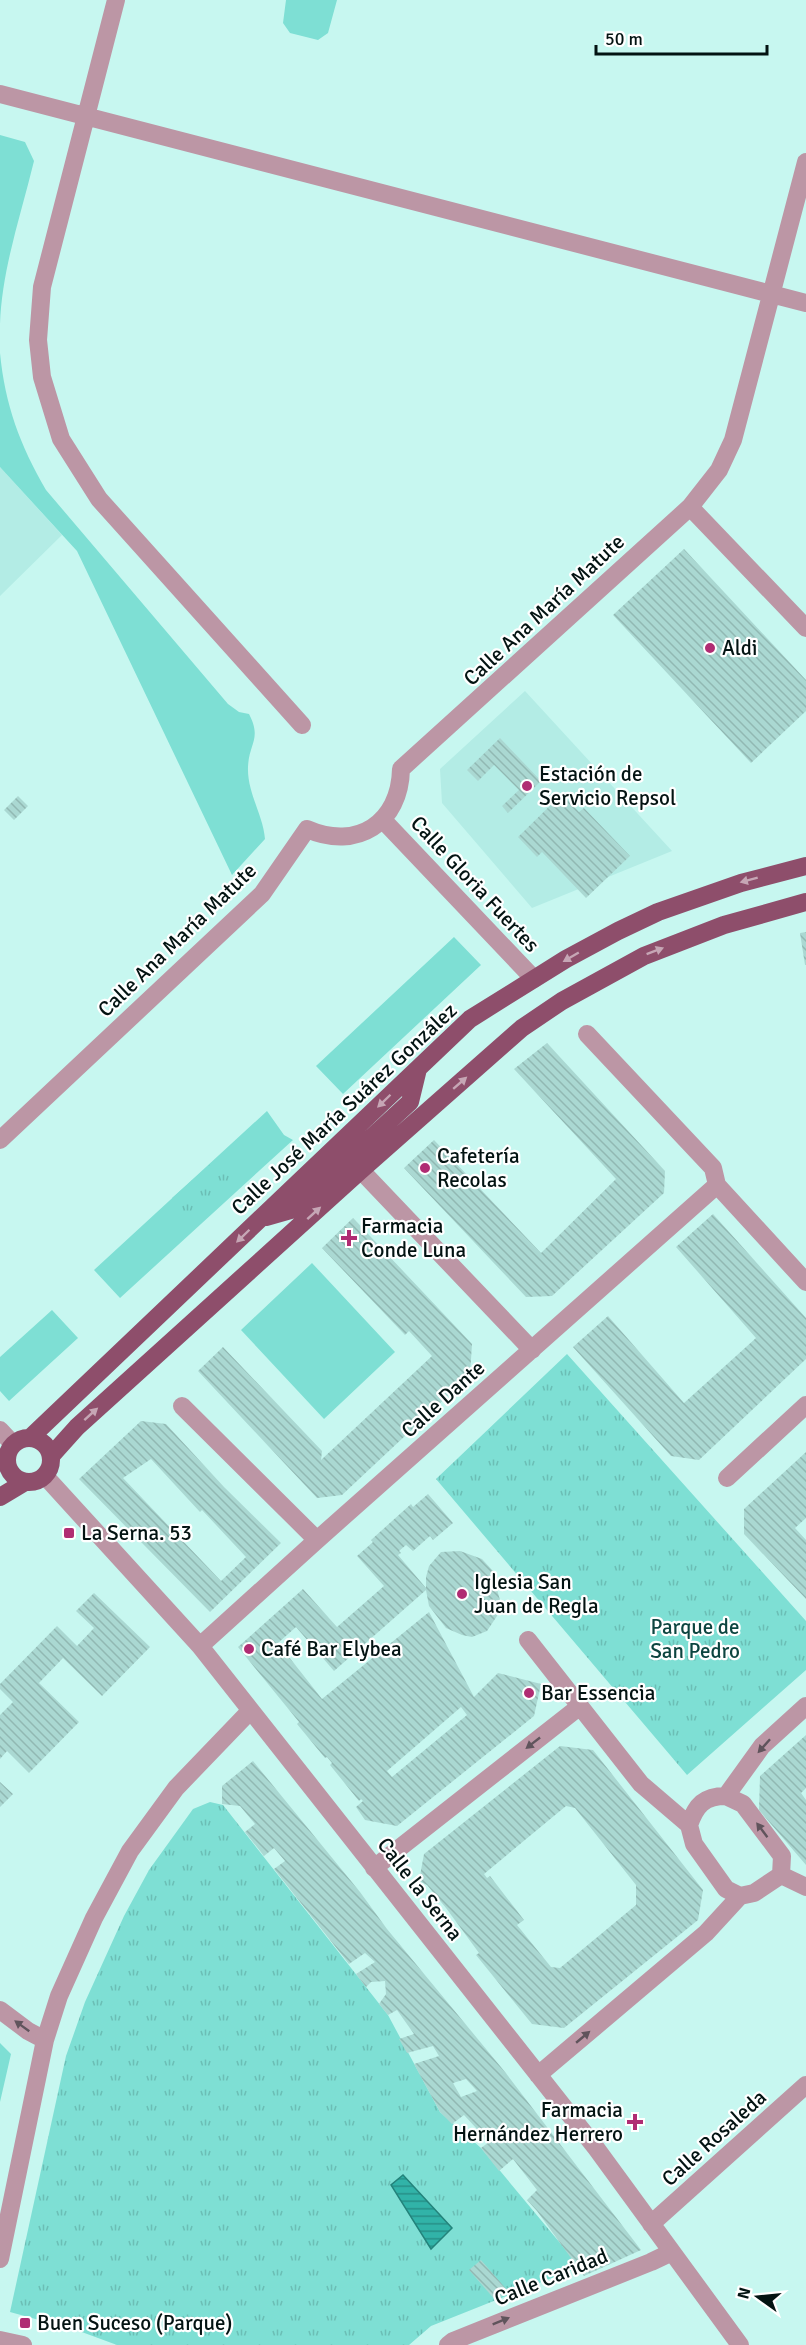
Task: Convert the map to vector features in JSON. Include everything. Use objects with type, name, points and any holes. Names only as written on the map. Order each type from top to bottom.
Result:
[{"type":"main road","name":"Calle José María Suárez González","points":[[31,1437],[470,1019],[618,931],[658,912],[741,883],[806,866]]},
{"type":"main road","points":[[261,1219],[294,1209],[355,1164],[522,1028],[561,1001],[644,956],[724,925],[806,902]]},
{"type":"main road","points":[[51,1456],[77,1427],[355,1164],[410,1102],[418,1069]]},
{"type":"main road","points":[[0,1497],[25,1482],[32,1482],[45,1476],[51,1464],[51,1456],[47,1445],[37,1438],[18,1440],[7,1452],[8,1467],[12,1474],[25,1482]]},
{"type":"street","points":[[116,0],[42,287],[39,329],[42,377],[61,439],[99,499],[302,725]]},
{"type":"street","points":[[0,94],[806,303]]},
{"type":"street","name":"Calle Ana María Matute","points":[[0,1140],[262,894],[307,829],[328,836],[352,837],[370,830],[383,820],[395,802],[401,785],[401,769],[690,507],[719,470],[733,440],[806,162]]},
{"type":"street","points":[[690,507],[806,628]]},
{"type":"street","name":"Calle Gloria Fuertes","points":[[383,820],[534,979]]},
{"type":"street","points":[[587,1034],[713,1168],[717,1185],[806,1282]]},
{"type":"street","points":[[355,1164],[532,1350]]},
{"type":"street","name":"Calle Dante","points":[[200,1646],[717,1185]]},
{"type":"street","points":[[727,1478],[806,1405]]},
{"type":"street","points":[[182,1406],[317,1540]]},
{"type":"street","points":[[0,1430],[7,1452]]},
{"type":"street","name":"Calle la Serna","points":[[45,1476],[200,1646],[538,2075],[740,2345]]},
{"type":"street","points":[[528,1640],[641,1784],[688,1825],[694,1844],[726,1889],[740,1896]]},
{"type":"street","points":[[726,1796],[762,1746],[806,1706]]},
{"type":"street","points":[[374,1868],[579,1707]]},
{"type":"street","points":[[0,2259],[45,2040],[59,1996],[94,1918],[130,1851],[176,1788],[250,1711]]},
{"type":"street","points":[[688,1825],[695,1809],[712,1796],[726,1796],[743,1804],[782,1856],[781,1875]]},
{"type":"street","points":[[781,1875],[806,1887]]},
{"type":"street","points":[[538,2075],[706,1933],[740,1896],[754,1893],[781,1875]]},
{"type":"street","points":[[0,2010],[28,2031],[45,2040]]},
{"type":"street","name":"Calle Rosaleda","points":[[651,2224],[806,2085]]},
{"type":"street","name":"Calle Caridad","points":[[448,2345],[672,2252]]},
{"type":"street","points":[[0,2340],[23,2345]]},
{"type":"shaded area","points":[[0,467],[62,535],[0,596]]},
{"type":"shaded area","name":"Estación de Servicio Repsol","points":[[525,691],[672,851],[532,908],[442,803],[440,769]]},
{"type":"shaded area","points":[[403,2175],[452,2228],[431,2249],[391,2185]]},
{"type":"green space","points":[[286,0],[337,0],[328,33],[318,40],[290,33],[283,23]]},
{"type":"green space","points":[[0,135],[25,142],[34,161],[8,262],[0,324]]},
{"type":"green space","points":[[0,353],[2,372],[15,424],[46,490],[228,704],[239,712],[249,714],[253,722],[255,735],[249,759],[248,777],[265,839],[232,875],[77,551],[0,467]]},
{"type":"green space","points":[[454,937],[481,965],[343,1094],[316,1066]]},
{"type":"green space","points":[[267,1111],[284,1135],[293,1140],[120,1298],[94,1270]]},
{"type":"green space","points":[[216,1159],[237,1179],[202,1206],[184,1214],[172,1198]]},
{"type":"green space","points":[[312,1263],[395,1352],[324,1419],[241,1330]]},
{"type":"green space","points":[[52,1310],[78,1338],[9,1401],[0,1391],[0,1357]]},
{"type":"green space","name":"Parque de San Pedro","points":[[567,1354],[806,1621],[806,1670],[687,1775],[436,1479]]},
{"type":"green space","points":[[210,1802],[223,1805],[388,2015],[440,2112],[481,2148],[575,2261],[577,2268],[431,2326],[409,2345],[117,2345],[79,2331],[10,2312],[66,2056],[85,2002],[124,1916],[149,1870],[193,1809]]},
{"type":"green space","points":[[0,2043],[11,2054],[0,2102]]},
{"type":"building","name":"Aldi","points":[[684,549],[806,680],[806,711],[751,763],[613,615]]},
{"type":"building","points":[[500,738],[541,781],[508,813],[502,806],[519,790],[494,765],[478,781],[467,770]]},
{"type":"building","points":[[562,794],[579,812],[584,808],[630,856],[586,898],[542,852],[537,857],[518,837]]},
{"type":"building","points":[[18,796],[28,806],[14,820],[4,810]]},
{"type":"building","points":[[806,932],[806,965],[805,965],[800,933]]},
{"type":"building","points":[[547,1043],[665,1171],[664,1193],[552,1296],[526,1297],[404,1168],[434,1140],[541,1253],[616,1179],[514,1069]]},
{"type":"building","points":[[713,1214],[806,1318],[806,1359],[699,1460],[671,1456],[573,1347],[608,1316],[684,1403],[756,1338],[676,1247]]},
{"type":"building","points":[[353,1218],[472,1344],[470,1375],[342,1495],[317,1498],[198,1371],[223,1347],[322,1451],[321,1460],[432,1356],[409,1331],[405,1335],[322,1248]]},
{"type":"building","points":[[141,1421],[166,1424],[224,1487],[281,1543],[210,1612],[79,1479]],"holes":[[[151,1459],[200,1512],[202,1510],[246,1557],[221,1581],[123,1478]]]},
{"type":"building","points":[[806,1452],[806,1518],[795,1528],[806,1540],[806,1599],[744,1534],[744,1509]]},
{"type":"building","points":[[428,1494],[453,1523],[433,1540],[430,1536],[413,1551],[406,1545],[398,1555],[426,1588],[429,1566],[441,1552],[460,1551],[482,1559],[493,1571],[490,1574],[500,1600],[497,1616],[487,1631],[472,1637],[446,1628],[429,1606],[426,1590],[334,1671],[296,1627],[278,1643],[322,1699],[429,1612],[474,1697],[498,1673],[541,1684],[534,1716],[397,1826],[365,1820],[356,1807],[363,1801],[361,1799],[359,1801],[330,1765],[332,1763],[327,1757],[325,1758],[297,1724],[299,1722],[238,1647],[303,1589],[337,1627],[384,1586],[357,1556],[373,1542],[371,1540],[411,1504],[413,1507]],"holes":[[[461,1707],[467,1715],[392,1777],[387,1771]]]},
{"type":"building","points":[[94,1593],[150,1647],[102,1696],[63,1658],[39,1683],[79,1722],[29,1773],[7,1751],[0,1759],[0,1715],[13,1702],[0,1689],[0,1684],[57,1626],[77,1646],[94,1628],[76,1611]]},
{"type":"building","points":[[806,1735],[806,1788],[801,1793],[806,1800],[806,1865],[759,1810],[760,1776]]},
{"type":"building","points":[[560,1746],[593,1750],[703,1890],[698,1920],[564,2028],[532,2024],[476,1955],[479,1953],[446,1908],[427,1885],[419,1881],[424,1854]],"holes":[[[566,1806],[575,1808],[636,1885],[636,1905],[560,1968],[551,1967],[517,1925],[524,1920],[490,1876],[487,1878],[484,1874]]]},
{"type":"building","points":[[253,1761],[505,2072],[641,2250],[584,2276],[527,2200],[537,2190],[513,2159],[499,2171],[481,2148],[489,2142],[464,2115],[452,2124],[440,2112],[414,2064],[439,2056],[433,2046],[407,2053],[399,2039],[414,2034],[397,2010],[388,2015],[379,2004],[386,1994],[385,1981],[371,1982],[366,1987],[356,1974],[375,1962],[365,1953],[349,1964],[274,1869],[285,1861],[274,1848],[264,1856],[245,1832],[255,1824],[240,1806],[222,1804],[222,1786]],"holes":[[[466,2079],[477,2091],[461,2097],[453,2083]]]},
{"type":"building","points":[[0,1782],[13,1794],[0,1807]]},
{"type":"building","points":[[481,2260],[508,2291],[496,2301],[469,2270]]},
{"type":"place","name":"Aldi","points":[[710,648]]},
{"type":"place","name":"Estación de Servicio Repsol","points":[[527,786]]},
{"type":"place","name":"Cafetería Recolas","points":[[425,1168]]},
{"type":"place","name":"Farmacia Conde Luna","points":[[349,1238]]},
{"type":"place","name":"La Serna. 53","points":[[69,1533]]},
{"type":"place","name":"Iglesia San Juan de Regla","points":[[462,1594]]},
{"type":"place","name":"Café Bar Elybea","points":[[249,1649]]},
{"type":"place","name":"Bar Essencia","points":[[529,1693]]},
{"type":"place","name":"Farmacia Hernández Herrero","points":[[635,2122]]},
{"type":"place","name":"Buen Suceso (Parque)","points":[[25,2323]]}]
